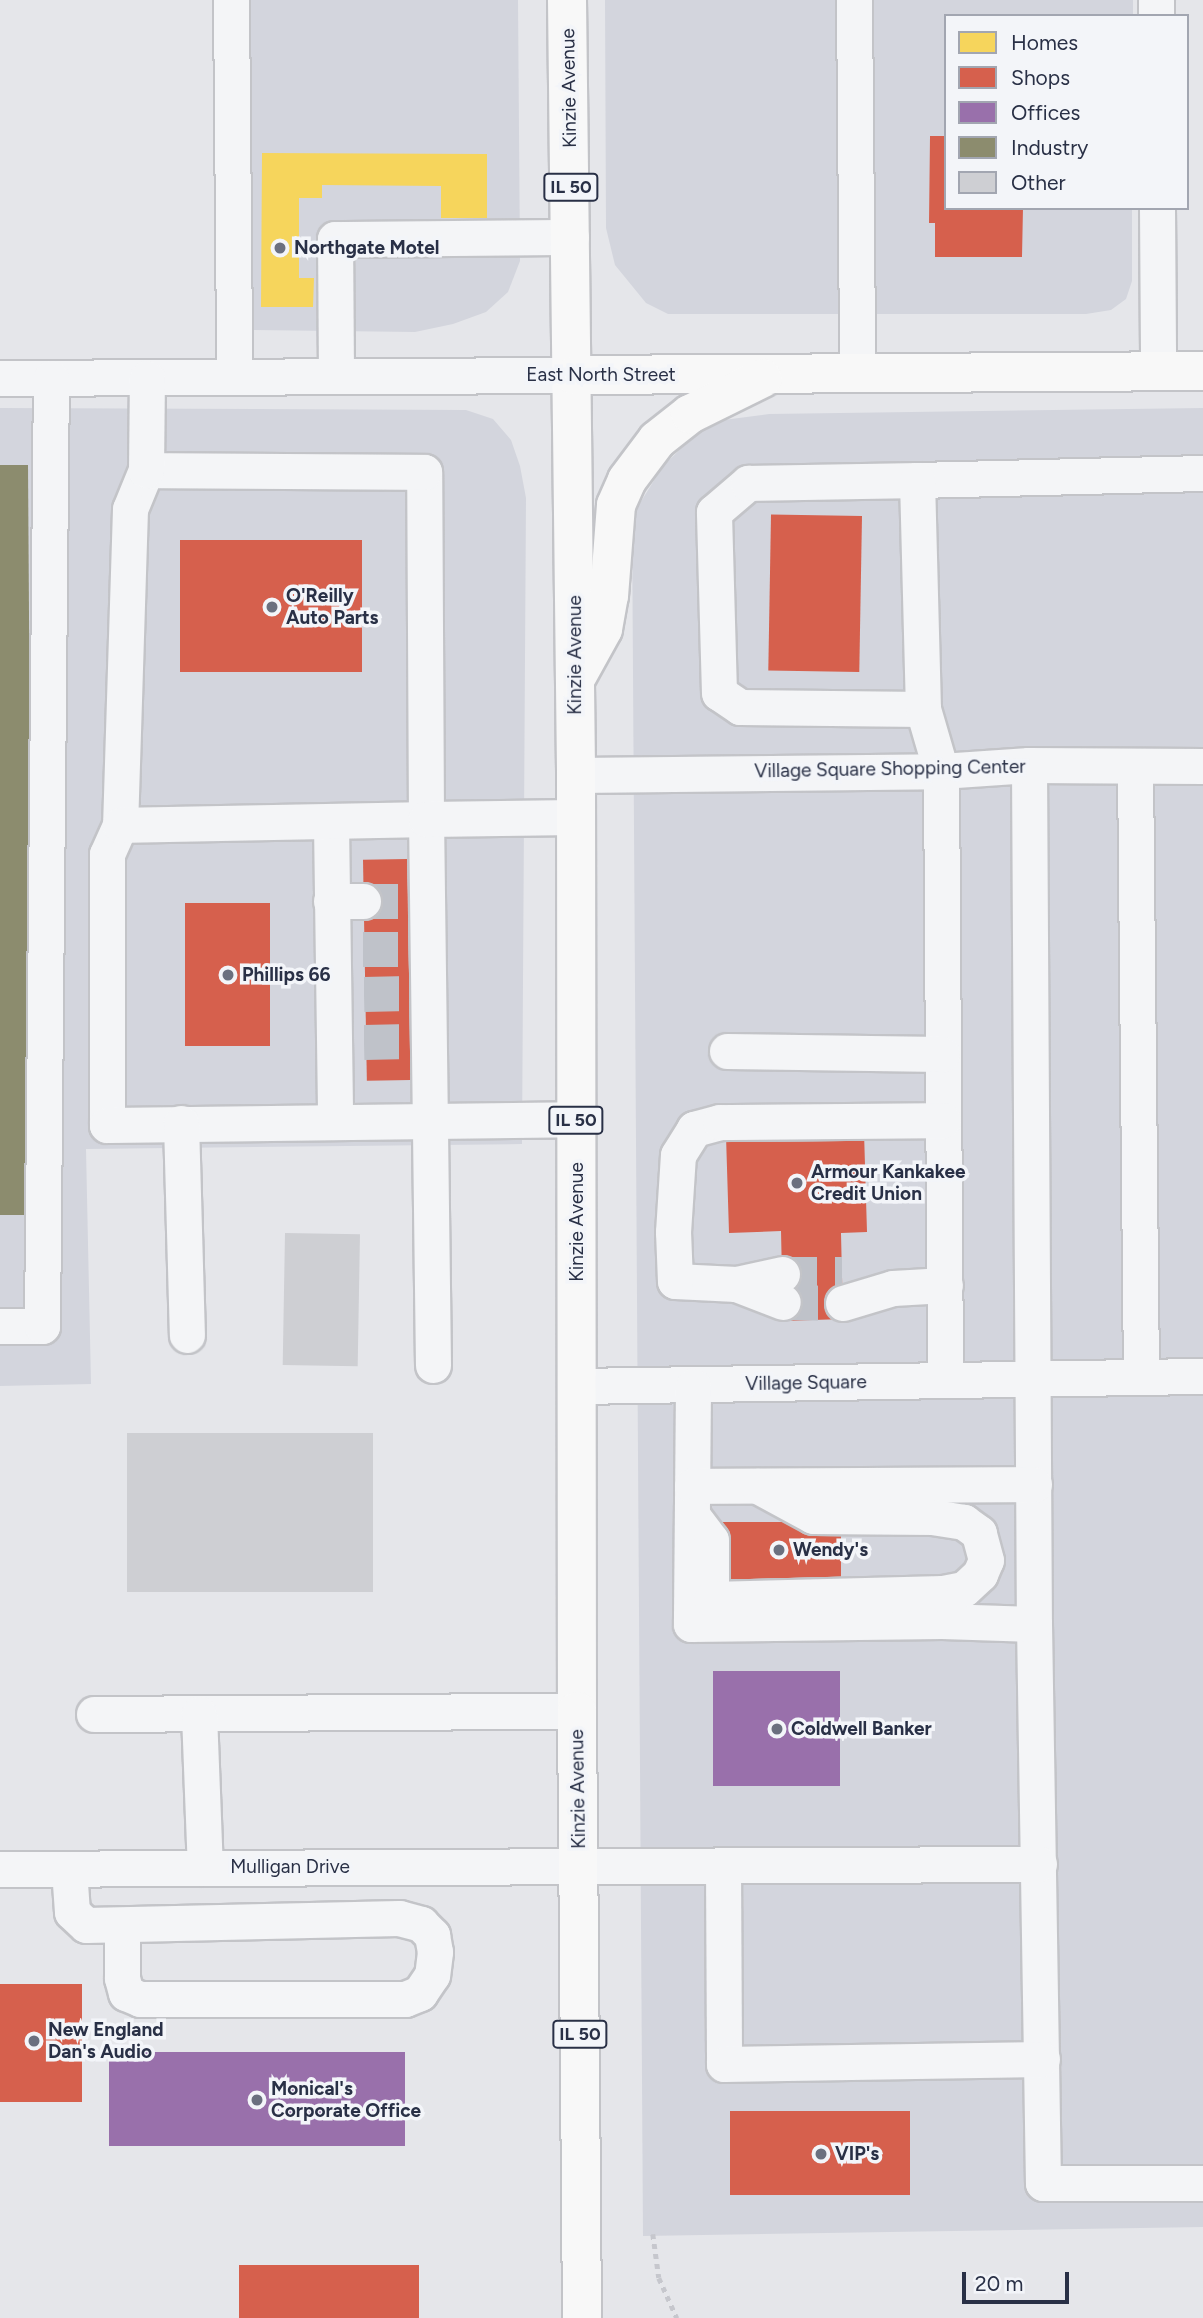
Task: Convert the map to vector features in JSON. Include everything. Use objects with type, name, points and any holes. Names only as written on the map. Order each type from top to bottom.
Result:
[{"type":"main road","name":"Kinzie Avenue","points":[[567,0],[574,375],[577,1711],[582,2318]]},
{"type":"main road","name":"East North Street","points":[[574,375],[1203,371]]},
{"type":"main road","points":[[575,680],[603,629],[609,596],[616,505],[627,480],[657,440],[690,414],[772,373]]},
{"type":"street","points":[[231,0],[234,377]]},
{"type":"street","points":[[854,0],[857,373]]},
{"type":"street","points":[[1157,210],[1157,371]]},
{"type":"street","points":[[336,376],[335,239],[571,237]]},
{"type":"street","name":"East North Street","points":[[0,378],[574,375]]},
{"type":"street","points":[[0,1326],[42,1326],[51,378]]},
{"type":"street","points":[[147,378],[146,470],[130,509],[120,825],[107,854],[107,1125],[576,1119]]},
{"type":"street","points":[[146,470],[424,472],[426,819],[418,901],[418,949],[419,1041],[431,1121],[433,1365]]},
{"type":"street","points":[[923,709],[740,707],[719,693],[714,512],[748,483],[1203,473]]},
{"type":"street","points":[[917,480],[923,709],[940,771],[945,1379]]},
{"type":"street","points":[[1029,765],[1035,1378],[1034,1624],[1043,2183],[1203,2183]]},
{"type":"street","name":"Village Square Shopping Center","points":[[576,775],[940,771],[1029,765],[1203,766]]},
{"type":"street","points":[[1135,766],[1141,1377]]},
{"type":"street","points":[[120,825],[576,817]]},
{"type":"street","points":[[331,823],[347,901],[348,949],[349,1042],[335,1121]]},
{"type":"street","points":[[727,1051],[942,1054]]},
{"type":"street","points":[[782,1288],[675,1281],[673,1232],[678,1155],[694,1129],[720,1122],[943,1120]]},
{"type":"street","points":[[181,1123],[187,1335]]},
{"type":"street","points":[[842,1288],[946,1285]]},
{"type":"street","name":"Village Square","points":[[577,1386],[1203,1376]]},
{"type":"street","points":[[693,1386],[691,1623],[942,1621],[1034,1624]]},
{"type":"street","points":[[692,1500],[758,1486],[1034,1485]]},
{"type":"street","points":[[692,1500],[710,1539],[711,1599],[943,1593],[964,1589],[980,1574],[986,1560],[979,1533],[964,1522],[933,1517],[813,1516],[758,1486]]},
{"type":"street","points":[[94,1714],[577,1711]]},
{"type":"street","points":[[199,1714],[205,1868]]},
{"type":"street","name":"Mulligan Drive","points":[[0,1869],[1039,1864]]},
{"type":"street","points":[[723,1865],[724,2064],[1042,2059]]},
{"type":"street","points":[[69,1869],[72,1912],[86,1925],[399,1918],[421,1924],[432,1935],[435,1952],[432,1975],[420,1993],[405,1999],[140,1999],[126,1993],[122,1978],[122,1925]]},
{"type":"path","points":[[653,2234],[659,2278],[677,2318]]},
{"type":"shaded area","points":[[248,0],[518,0],[520,261],[508,292],[486,312],[453,324],[415,332],[248,330]]},
{"type":"shaded area","points":[[605,0],[1133,0],[1133,14],[944,14],[944,210],[1132,210],[1132,281],[1126,299],[1111,310],[1086,314],[668,314],[646,303],[615,265],[606,228]]},
{"type":"shaded area","points":[[0,408],[466,410],[493,419],[511,440],[520,466],[526,498],[522,1144],[86,1149],[91,1384],[0,1386]]},
{"type":"shaded area","points":[[1203,408],[1203,2227],[643,2236],[632,516],[663,466],[708,422],[769,414]]},
{"type":"building: Homes","name":"Northgate Motel","points":[[262,153],[487,154],[487,218],[441,218],[441,186],[322,185],[322,198],[299,198],[299,278],[314,278],[313,307],[261,307]]},
{"type":"building: Shops","points":[[930,136],[944,136],[944,210],[1023,210],[1022,257],[935,257],[935,223],[929,223]]},
{"type":"building: Shops","points":[[771,514],[862,516],[859,672],[768,670]]},
{"type":"building: Shops","name":"O'Reilly Auto Parts","points":[[180,540],[362,540],[362,672],[180,672]]},
{"type":"building: Shops","name":"Phillips 66","points":[[407,859],[411,1080],[367,1081],[363,860]]},
{"type":"building: Shops","name":"Phillips 66","points":[[185,903],[270,903],[270,1046],[185,1046]]},
{"type":"building: Shops","name":"Armour Kankakee Credit Union","points":[[864,1132],[867,1232],[841,1233],[843,1319],[783,1321],[781,1231],[729,1233],[726,1136]]},
{"type":"building: Shops","name":"Wendy's","points":[[717,1522],[841,1522],[841,1579],[717,1579]]},
{"type":"building: Shops","points":[[0,1984],[82,1984],[82,2102],[0,2102]]},
{"type":"building: Shops","name":"VIP's","points":[[730,2111],[910,2111],[910,2195],[730,2195]]},
{"type":"building: Shops","points":[[239,2265],[419,2265],[419,2318],[239,2318]]},
{"type":"building: Offices","name":"Coldwell Banker","points":[[713,1671],[840,1671],[840,1786],[713,1786]]},
{"type":"building: Offices","name":"Monical's Corporate Office","points":[[109,2052],[405,2052],[405,2146],[109,2146]]},
{"type":"building: Industry","points":[[0,465],[28,465],[33,1215],[0,1215]]},
{"type":"building: Other","points":[[285,1233],[360,1234],[358,1366],[283,1365]]},
{"type":"building: Other","points":[[127,1433],[373,1433],[373,1592],[127,1592]]},
{"type":"tunnel","points":[[363,901],[408,901]]},
{"type":"tunnel","points":[[363,949],[408,949]]},
{"type":"tunnel","points":[[364,994],[408,993]]},
{"type":"tunnel","points":[[364,1042],[409,1041]]},
{"type":"tunnel","points":[[782,1274],[842,1274]]},
{"type":"tunnel","points":[[783,1302],[843,1303]]},
{"type":"place","name":"Northgate Motel","points":[[280,248]]},
{"type":"place","name":"O'Reilly Auto Parts","points":[[272,607]]},
{"type":"place","name":"Phillips 66","points":[[228,975]]},
{"type":"place","name":"Armour Kankakee Credit Union","points":[[797,1183]]},
{"type":"place","name":"Wendy's","points":[[779,1550]]},
{"type":"place","name":"Coldwell Banker","points":[[777,1729]]},
{"type":"place","name":"New England Dan's Audio","points":[[34,2041]]},
{"type":"place","name":"Monical's Corporate Office","points":[[257,2100]]},
{"type":"place","name":"VIP's","points":[[821,2154]]}]
